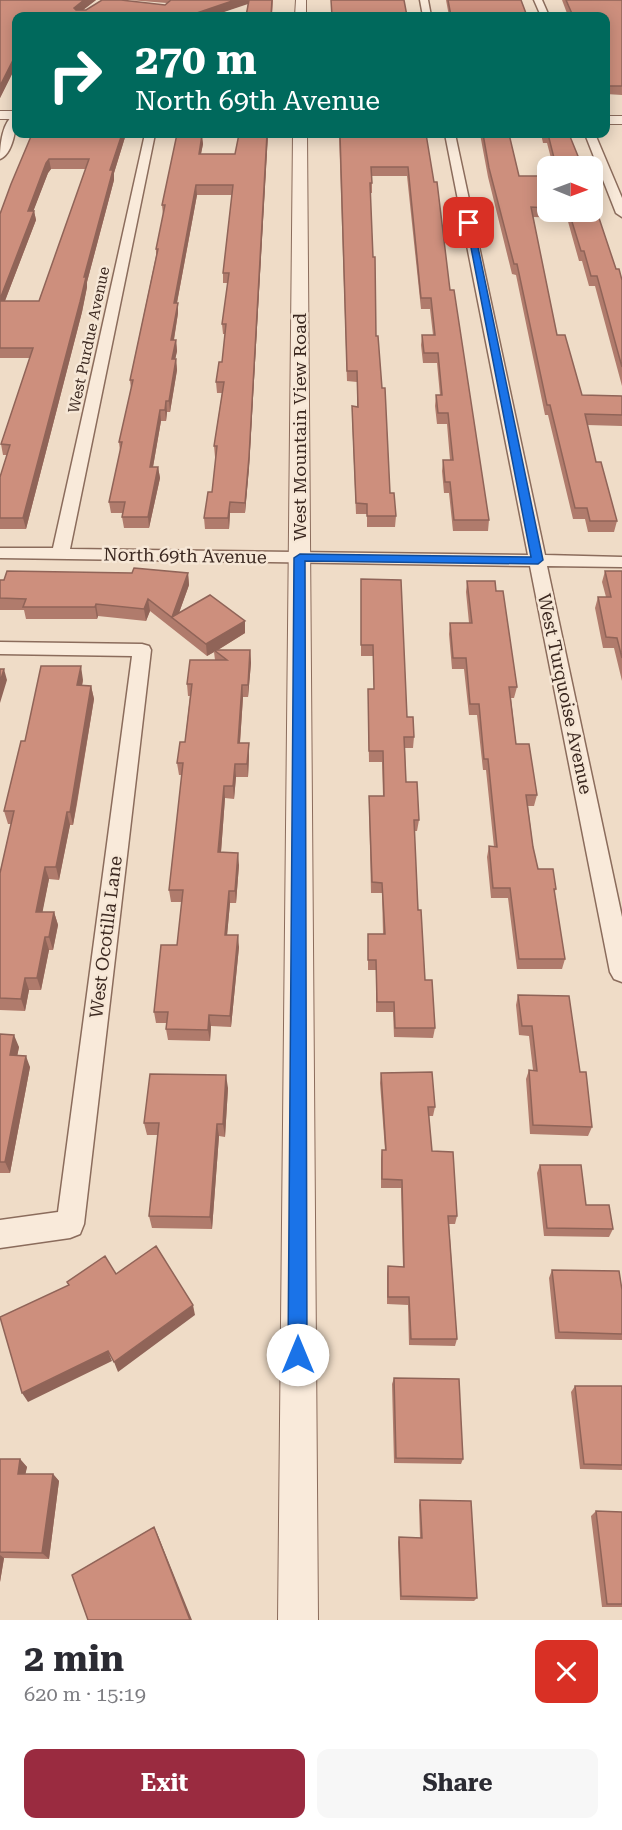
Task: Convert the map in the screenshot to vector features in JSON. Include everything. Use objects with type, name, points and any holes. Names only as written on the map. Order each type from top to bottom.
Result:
[{"type":"street","points":[[0,156],[12,126]]},
{"type":"street","name":"West Purdue Avenue","points":[[60,554],[149,138]]},
{"type":"street","name":"West Mountain View Road","points":[[298,1620],[300,138]]},
{"type":"street","name":"West Turquoise Avenue","points":[[451,138],[622,972]]},
{"type":"street","points":[[592,138],[622,213]]},
{"type":"street","name":"North 69th Avenue","points":[[0,553],[622,562]]},
{"type":"street","name":"West Ocotilla Lane","points":[[0,648],[142,650],[70,1224],[0,1234]]},
{"type":"building","points":[[0,0],[84,0],[74,8],[86,10],[102,0],[165,5],[171,0],[235,0],[200,12],[12,12],[12,62],[0,86]]},
{"type":"building","points":[[249,0],[272,0],[271,12],[247,12]]},
{"type":"building","points":[[331,0],[404,0],[406,12],[332,12]]},
{"type":"building","points":[[448,0],[521,0],[526,12],[450,12]]},
{"type":"building","points":[[566,0],[622,0],[622,86],[610,86],[610,12],[571,12]]},
{"type":"building","points":[[30,138],[121,138],[110,170],[113,170],[23,518],[0,518],[0,477],[10,445],[1,444],[33,348],[0,348],[0,301],[39,301],[89,159],[49,159],[46,163],[28,211],[34,211],[0,299],[0,214]]},
{"type":"building","points":[[176,138],[202,138],[199,154],[235,154],[238,138],[267,138],[245,503],[230,502],[228,518],[204,518],[208,492],[212,492],[217,446],[214,446],[224,382],[216,382],[219,362],[222,362],[226,324],[222,324],[229,273],[223,273],[233,185],[196,185],[174,303],[178,303],[171,340],[176,340],[172,359],[176,359],[169,401],[166,401],[165,410],[160,410],[150,467],[158,467],[148,517],[122,517],[125,502],[109,502],[133,380],[130,380],[158,249],[156,249],[165,205],[162,205]]},
{"type":"building","points":[[340,138],[427,138],[434,182],[437,182],[450,290],[454,290],[489,520],[454,520],[450,482],[445,482],[443,460],[453,460],[448,413],[438,413],[436,395],[442,395],[438,353],[424,353],[422,335],[435,335],[431,298],[421,298],[408,167],[371,167],[372,183],[370,183],[373,257],[375,257],[376,336],[378,336],[382,388],[385,388],[390,493],[394,493],[396,516],[367,516],[367,504],[356,503],[352,406],[358,407],[357,371],[347,371]]},
{"type":"building","points":[[484,138],[510,138],[519,176],[537,176],[537,207],[531,207],[557,335],[565,335],[582,395],[622,396],[622,415],[585,414],[596,462],[601,462],[617,521],[590,521],[587,508],[575,508],[550,405],[547,405],[517,264],[514,264],[489,168]]},
{"type":"building","points":[[549,138],[571,138],[578,156],[554,156]]},
{"type":"building","points":[[572,222],[600,222],[622,280],[622,367],[597,276],[591,276],[584,251],[581,251]]},
{"type":"building","points":[[134,568],[188,573],[172,617],[210,595],[245,621],[206,644],[148,599],[144,609],[96,604],[95,607],[23,607],[26,599],[0,598],[0,580],[4,580],[7,571],[132,573]]},
{"type":"building","points":[[605,571],[622,571],[622,658],[617,638],[606,637],[598,597],[611,597]]},
{"type":"building","points":[[361,579],[401,580],[407,717],[413,717],[414,737],[404,737],[406,782],[417,782],[419,820],[414,820],[418,910],[421,910],[425,980],[432,980],[435,1028],[395,1028],[394,1002],[377,1002],[376,960],[368,960],[368,934],[385,934],[382,883],[372,882],[369,796],[384,796],[383,751],[369,751],[368,689],[374,689],[373,645],[361,645]]},
{"type":"building","points":[[467,581],[495,581],[496,591],[503,591],[517,687],[509,687],[516,744],[529,744],[537,795],[526,795],[533,847],[538,869],[553,869],[565,959],[519,959],[510,888],[493,888],[489,846],[497,847],[488,759],[484,759],[479,704],[470,704],[466,658],[453,658],[450,623],[472,623]]},
{"type":"building","points":[[214,650],[250,650],[248,685],[242,685],[238,743],[249,743],[247,764],[235,764],[233,786],[224,786],[218,852],[238,853],[235,891],[229,891],[225,935],[238,935],[230,1016],[209,1015],[208,1030],[166,1029],[168,1012],[154,1012],[161,945],[177,945],[183,890],[169,890],[183,763],[177,763],[180,742],[185,742],[192,684],[187,684],[190,660],[227,660]]},
{"type":"building","points":[[41,666],[81,666],[77,685],[91,686],[70,812],[67,812],[56,867],[45,867],[36,912],[54,912],[49,937],[45,937],[37,978],[25,978],[21,999],[0,998],[0,873],[14,811],[4,811],[21,741],[25,741]]},
{"type":"building","points":[[0,669],[4,669],[0,682]]},
{"type":"building","points":[[518,995],[569,996],[580,1072],[586,1072],[592,1127],[533,1125],[529,1070],[537,1071],[532,1026],[522,1026]]},
{"type":"building","points":[[0,1034],[14,1035],[10,1055],[26,1056],[5,1162],[0,1162]]},
{"type":"building","points":[[432,1072],[435,1107],[428,1107],[432,1151],[453,1152],[457,1216],[448,1216],[457,1339],[411,1339],[409,1297],[388,1297],[388,1266],[404,1267],[402,1180],[382,1179],[382,1150],[386,1150],[381,1073]]},
{"type":"building","points":[[150,1074],[226,1075],[223,1124],[217,1124],[210,1217],[149,1216],[159,1123],[144,1123]]},
{"type":"building","points":[[540,1165],[581,1165],[586,1205],[609,1205],[613,1229],[547,1228]]},
{"type":"building","points":[[156,1246],[193,1305],[114,1362],[108,1351],[22,1393],[0,1317],[69,1285],[67,1282],[105,1256],[116,1274]]},
{"type":"building","points":[[552,1270],[619,1271],[622,1290],[622,1334],[559,1332]]},
{"type":"building","points":[[394,1378],[459,1379],[463,1459],[396,1458]]},
{"type":"building","points":[[575,1386],[622,1386],[622,1465],[584,1464]]},
{"type":"building","points":[[0,1459],[20,1459],[18,1474],[53,1474],[42,1553],[0,1552]]},
{"type":"building","points":[[420,1500],[471,1501],[477,1598],[401,1596],[399,1537],[422,1538]]},
{"type":"building","points":[[596,1511],[622,1512],[622,1604],[607,1604]]},
{"type":"building","points":[[154,1527],[190,1620],[88,1620],[72,1575]]},
{"type":"route","points":[[298,1355],[300,558],[538,560],[469,223]]}]
